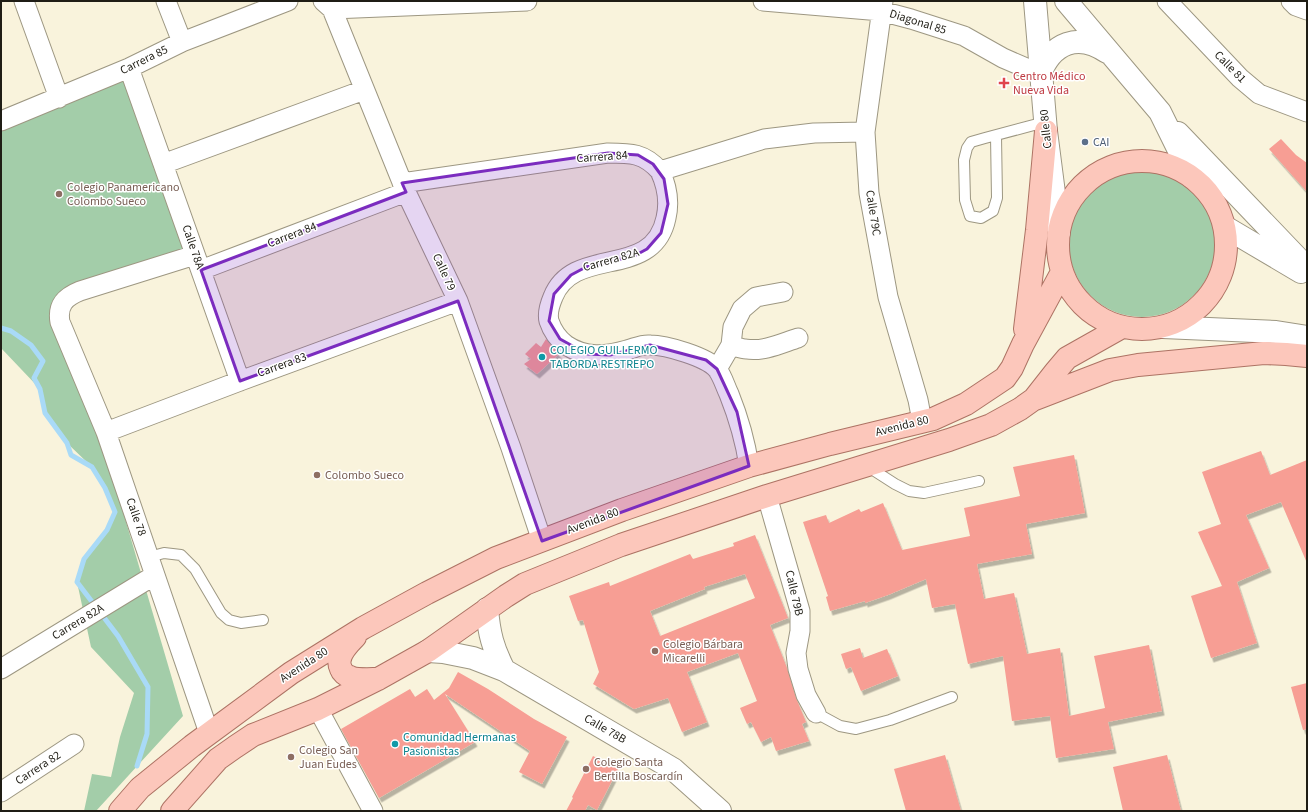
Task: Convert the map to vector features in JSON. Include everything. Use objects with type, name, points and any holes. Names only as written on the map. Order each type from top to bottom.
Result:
[{"type":"main road","points":[[1023,344],[1037,230],[1046,126]]},
{"type":"main road","points":[[1143,161],[1160,164],[1171,167],[1192,177],[1207,191],[1218,208],[1225,227],[1225,259],[1221,275],[1214,290],[1192,313],[1178,321],[1163,326],[1143,329],[1122,327],[1096,316],[1075,297],[1062,272],[1059,259],[1059,232],[1063,215],[1071,200],[1082,187],[1095,176],[1110,168],[1126,163],[1143,161]]},
{"type":"main road","name":"Avenida 80","points":[[120,811],[140,788],[192,746],[291,673],[363,628],[496,558],[622,510],[749,466],[830,444],[933,419],[966,404],[1005,378],[1012,368],[1023,344],[1062,272]]},
{"type":"main road","points":[[1034,399],[1068,358],[1122,327]]},
{"type":"main road","points":[[172,811],[218,759],[234,746],[253,735],[318,709],[378,679],[428,651],[526,584],[550,573],[621,545],[767,496],[949,440],[991,425],[1020,409],[1034,399],[1089,376],[1110,370],[1138,365],[1264,353],[1307,356]]},
{"type":"main road","points":[[363,628],[338,661],[342,672],[350,677],[378,679]]},
{"type":"street","points":[[24,1],[59,98]]},
{"type":"street","points":[[166,1],[182,42]]},
{"type":"street","name":"Carrera 85","points":[[1,122],[129,68],[182,42],[288,1]]},
{"type":"street","points":[[327,5],[527,1]]},
{"type":"street","name":"Diagonal 85","points":[[763,1],[882,6],[911,19],[964,36],[1003,58],[1040,74]]},
{"type":"street","name":"Calle 80","points":[[1035,1],[1040,74],[1059,232]]},
{"type":"street","points":[[1066,1],[1187,144],[1307,268]]},
{"type":"street","name":"Calle 81","points":[[1167,1],[1240,78],[1259,94],[1307,112]]},
{"type":"street","points":[[1291,1],[1296,6],[1307,10]]},
{"type":"street","name":"Calle 79","points":[[327,5],[404,187],[458,301],[511,448],[542,541]]},
{"type":"street","name":"Calle 79C","points":[[882,6],[865,132],[869,193],[888,297],[918,400],[922,421]]},
{"type":"street","points":[[1040,74],[1044,63],[1052,53],[1061,46],[1072,42],[1085,42],[1096,45],[1111,55]]},
{"type":"street","name":"Calle 78A","points":[[129,68],[240,381]]},
{"type":"street","points":[[163,164],[364,90]]},
{"type":"street","points":[[1160,112],[1192,177]]},
{"type":"street","points":[[660,171],[764,139],[814,133],[865,132]]},
{"type":"street","name":"Carrera 84","points":[[62,304],[72,294],[80,291],[198,263],[404,187],[608,154],[628,153],[638,155],[647,159],[660,171]]},
{"type":"street","name":"Carrera 82A","points":[[660,171],[666,189],[668,204],[664,227],[657,239],[647,249],[634,256],[586,267],[571,274],[556,290],[550,303],[548,313],[551,326],[560,340],[582,353],[604,355],[644,345],[656,345],[675,349],[706,360],[717,369]]},
{"type":"street","points":[[1225,227],[1307,276]]},
{"type":"street","points":[[749,466],[746,444],[737,412],[717,369],[731,345],[733,327],[742,309],[756,297],[783,292]]},
{"type":"street","name":"Carrera 83","points":[[106,432],[458,301]]},
{"type":"street","name":"Calle 78","points":[[62,304],[59,310],[60,322],[106,432],[209,733]]},
{"type":"street","points":[[1163,326],[1276,332],[1307,337]]},
{"type":"street","points":[[731,345],[754,350],[768,348],[798,338]]},
{"type":"street","name":"Calle 79B","points":[[767,496],[800,611],[800,631],[796,653],[798,669],[806,695],[816,713]]},
{"type":"street","name":"Carrera 82A","points":[[1,668],[155,575]]},
{"type":"street","points":[[487,610],[489,631],[495,651],[504,670]]},
{"type":"street","name":"Calle 78B","points":[[428,651],[443,652],[473,658],[504,670],[673,769],[720,811]]},
{"type":"street","points":[[318,709],[373,811]]},
{"type":"street","name":"Carrera 82","points":[[1,792],[74,744]]},
{"type":"lane","points":[[996,136],[997,198],[993,211],[981,218],[970,216],[965,200],[964,160],[967,148],[972,142],[996,136],[1046,126]]},
{"type":"lane","points":[[866,465],[894,484],[909,491],[924,493],[979,481]]},
{"type":"lane","points":[[149,557],[164,553],[181,555],[195,569],[221,612],[229,620],[241,623],[263,620]]},
{"type":"lane","points":[[816,713],[840,726],[856,729],[890,720],[952,697]]},
{"type":"highlighted area","points":[[608,153],[638,155],[653,164],[664,179],[668,204],[661,233],[647,249],[634,256],[586,267],[571,275],[554,294],[549,321],[560,339],[587,354],[610,355],[650,345],[706,360],[717,369],[737,412],[749,466],[542,541],[458,301],[240,381],[201,270],[406,192],[402,183]]},
{"type":"green space","points":[[128,66],[194,256],[62,304],[183,716],[96,811],[84,811],[92,774],[111,777],[120,737],[134,693],[91,647],[77,582],[84,559],[107,530],[115,512],[105,488],[92,467],[67,443],[45,413],[40,389],[1,348],[1,117]]},
{"type":"green space","points":[[1135,171],[1149,171],[1163,174],[1183,183],[1194,192],[1203,203],[1212,223],[1215,244],[1212,265],[1203,285],[1194,296],[1183,305],[1163,314],[1149,317],[1135,317],[1121,314],[1101,305],[1090,296],[1081,285],[1072,265],[1069,251],[1069,237],[1072,223],[1081,203],[1090,192],[1101,183],[1121,174]]},
{"type":"building","points":[[1281,139],[1296,155],[1307,163],[1307,192],[1269,149]]},
{"type":"building","name":"COLEGIO GUILLERMO TABORDA RESTREPO","points":[[546,339],[559,354],[537,374],[524,364],[531,359],[525,354],[536,343],[541,347]]},
{"type":"building","points":[[1261,451],[1270,475],[1307,460],[1307,563],[1281,502],[1246,515],[1269,568],[1237,582],[1257,643],[1211,658],[1191,596],[1222,586],[1198,532],[1221,524],[1202,472]]},
{"type":"building","points":[[1074,455],[1085,513],[1026,524],[1032,554],[977,564],[984,599],[1014,593],[1027,654],[1060,648],[1069,716],[1105,708],[1094,656],[1149,645],[1162,711],[1108,722],[1114,749],[1056,758],[1050,716],[1012,721],[1003,656],[968,664],[955,604],[932,608],[926,579],[865,603],[865,601],[830,611],[826,597],[828,596],[803,522],[826,515],[829,523],[859,509],[861,512],[883,503],[902,550],[970,536],[964,508],[1020,496],[1013,467]]},
{"type":"building","points":[[755,535],[788,618],[770,625],[806,722],[802,724],[809,741],[776,751],[771,737],[761,742],[751,722],[747,724],[740,708],[757,701],[738,653],[687,672],[707,722],[682,732],[668,698],[634,709],[593,684],[599,672],[583,620],[578,621],[569,596],[609,582],[610,586],[690,554],[693,559],[734,546],[733,543]],"holes":[[[745,574],[755,598],[660,636],[650,611],[705,589],[704,587]]]},
{"type":"building","points":[[860,648],[863,658],[887,649],[898,676],[861,691],[851,667],[846,669],[841,654]]},
{"type":"building","points":[[458,672],[488,689],[534,719],[567,737],[542,784],[519,772],[530,751],[445,694],[475,742],[379,798],[341,729],[410,689],[415,697],[427,689],[434,700],[449,688]]},
{"type":"building","points":[[1307,683],[1307,729],[1303,730],[1291,687]]},
{"type":"building","points":[[945,755],[961,811],[906,811],[894,769]]},
{"type":"building","points":[[1167,755],[1181,811],[1123,811],[1113,767]]},
{"type":"building","points":[[593,756],[618,769],[597,810],[588,805],[585,811],[566,811],[573,798],[572,797]]},
{"type":"waterway","points":[[1,328],[11,331],[31,345],[43,361],[34,378],[40,389],[45,413],[67,443],[71,455],[92,467],[105,488],[115,512],[107,530],[84,559],[77,582],[118,636],[148,687],[147,734],[137,766]]},
{"type":"place","name":"Centro Médico Nueva Vida","points":[[1004,83]]},
{"type":"place","name":"CAI","points":[[1085,142]]},
{"type":"place","name":"Colegio Panamericano Colombo Sueco","points":[[59,194]]},
{"type":"place","name":"COLEGIO GUILLERMO TABORDA RESTREPO","points":[[542,357]]},
{"type":"place","name":"Colombo Sueco","points":[[317,475]]},
{"type":"place","name":"Colegio Bárbara Micarelli","points":[[655,651]]},
{"type":"place","name":"Comunidad Hermanas Pasionistas","points":[[395,744]]},
{"type":"place","name":"Colegio San Juan Eudes","points":[[291,757]]},
{"type":"place","name":"Colegio Santa Bertilla Boscardín","points":[[586,769]]}]
